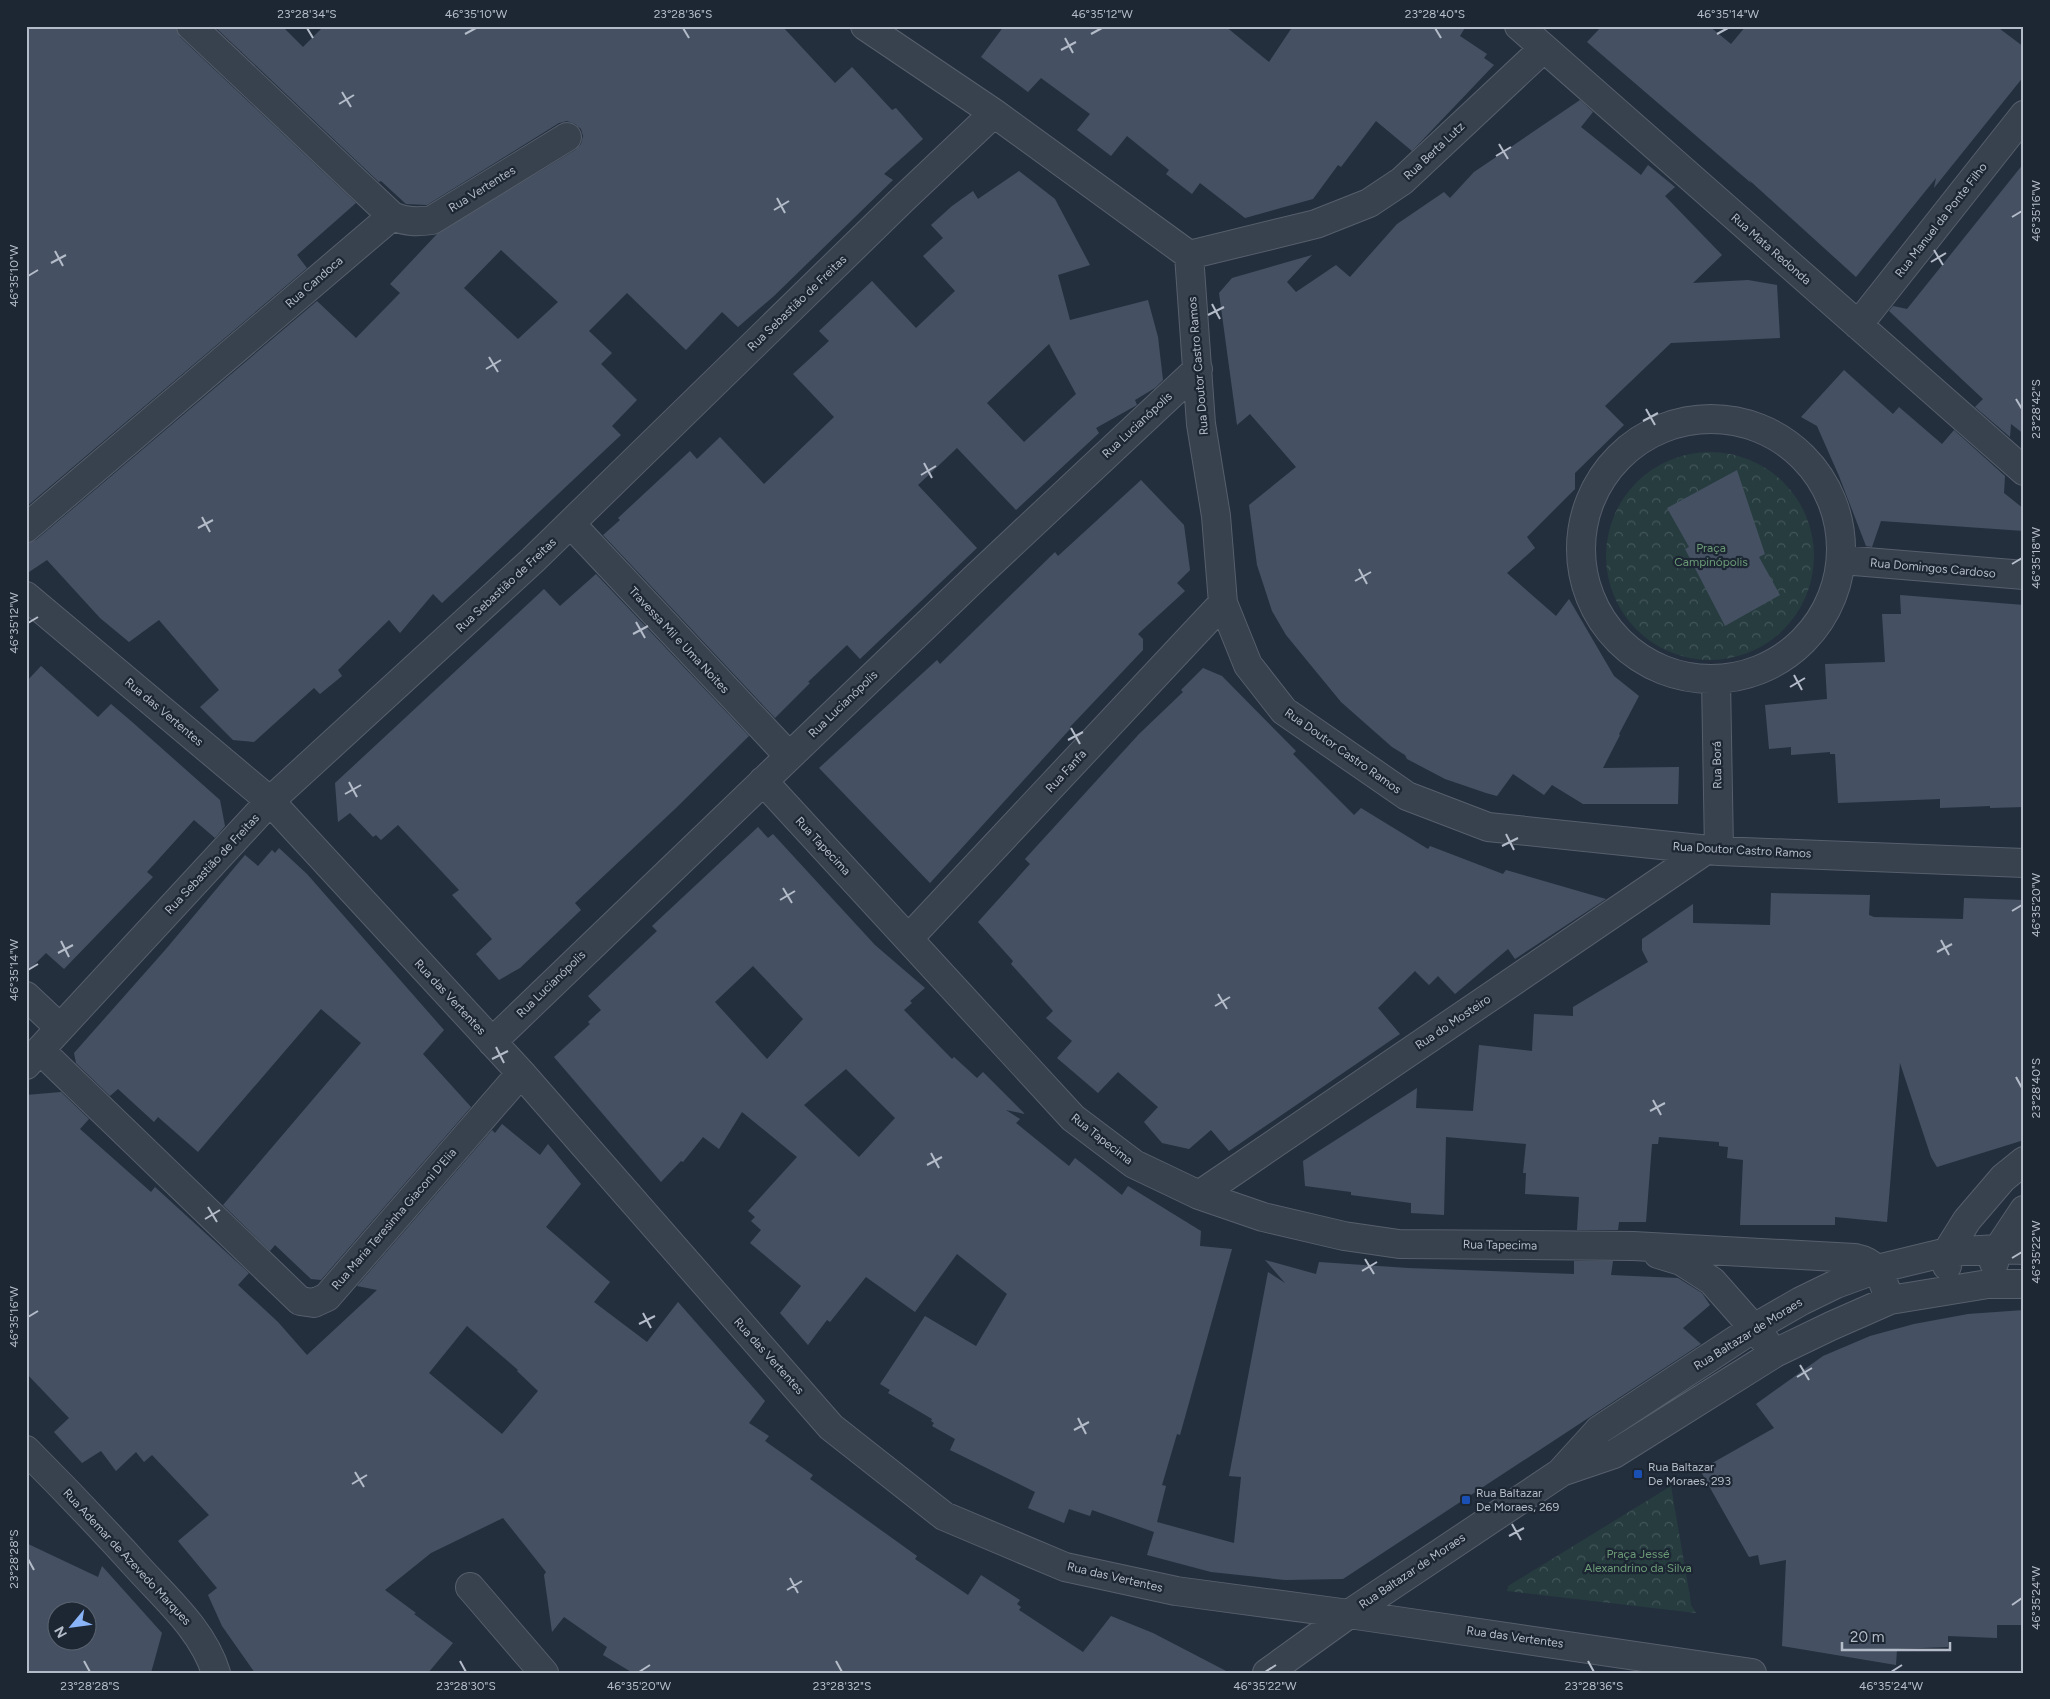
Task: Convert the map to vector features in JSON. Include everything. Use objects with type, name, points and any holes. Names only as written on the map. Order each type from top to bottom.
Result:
[{"type":"street","points":[[191,26],[392,216]]},
{"type":"street","points":[[865,26],[994,113],[1189,255]]},
{"type":"street","name":"Rua Mata Redonda","points":[[1520,26],[2024,471]]},
{"type":"street","name":"Rua Berta Lutz","points":[[1189,255],[1316,224],[1369,203],[1402,181],[1544,48]]},
{"type":"street","name":"Rua Sebastião de Freitas","points":[[33,1057],[270,801],[571,524],[903,199],[994,113]]},
{"type":"street","name":"Rua Manuel da Ponte Filho","points":[[1858,325],[2024,115]]},
{"type":"street","name":"Rua Vertentes","points":[[392,216],[403,221],[418,222],[432,220],[567,137]]},
{"type":"street","name":"Rua Candoca","points":[[26,528],[392,216]]},
{"type":"street","name":"Rua Doutor Castro Ramos","points":[[1189,255],[1201,424],[1216,516],[1224,604],[1248,665],[1284,711],[1407,796],[1488,828],[1713,850],[2024,863]]},
{"type":"street","name":"Rua Lucianópolis","points":[[492,1042],[789,756],[1198,369]]},
{"type":"street","points":[[1717,417],[1759,426],[1795,447],[1823,479],[1839,518],[1842,560],[1833,598],[1824,614],[1814,630],[1787,657],[1753,674],[1716,680],[1674,674],[1636,656],[1606,626],[1586,589],[1580,547],[1587,505],[1607,468],[1638,440],[1676,422],[1717,417]]},
{"type":"street","name":"Travessa Mil e Uma Noites","points":[[571,524],[789,756]]},
{"type":"street","name":"Rua Domingos Cardoso","points":[[1842,560],[2024,575]]},
{"type":"street","name":"Rua das Vertentes","points":[[26,596],[270,801],[520,1073],[831,1427],[944,1516],[1065,1567],[1176,1591],[1349,1614],[1752,1673]]},
{"type":"street","name":"Rua Fanfa","points":[[909,938],[1224,604]]},
{"type":"street","name":"Rua Borá","points":[[1713,850],[1716,680]]},
{"type":"street","name":"Rua Tapecima","points":[[763,781],[1073,1118],[1134,1164],[1199,1194],[1263,1217],[1344,1236],[1399,1244],[1633,1246],[1855,1258],[1865,1260],[1877,1269]]},
{"type":"street","name":"Rua do Mosteiro","points":[[1199,1194],[1713,850]]},
{"type":"street","points":[[26,996],[60,1028]]},
{"type":"street","name":"Rua Maria Teresinha Giaconi D'Elia","points":[[33,1057],[300,1301],[314,1303],[327,1297],[520,1073]]},
{"type":"street","points":[[1946,1290],[1947,1252],[1967,1220],[1984,1198],[2003,1178],[2024,1161]]},
{"type":"street","points":[[1988,1284],[2011,1250],[2024,1210]]},
{"type":"street","name":"Rua Tapecima","points":[[1633,1246],[1681,1261],[1712,1281],[1775,1353]]},
{"type":"street","name":"Rua Baltazar de Moraes","points":[[1267,1673],[1349,1614],[1560,1472],[1600,1430],[1754,1328],[1801,1301],[1836,1284],[1877,1269],[1947,1252],[2011,1250]]},
{"type":"street","points":[[1877,1269],[1890,1300]]},
{"type":"street","name":"Rua Baltazar de Moraes","points":[[1560,1472],[1620,1450],[1775,1353],[1890,1300],[1988,1284],[2024,1284]]},
{"type":"street","name":"Rua Ademar de Azevedo Marques","points":[[26,1450],[93,1518],[189,1623],[213,1661],[216,1673]]},
{"type":"street","points":[[470,1587],[544,1673]]},
{"type":"green space","name":"Praça Campinópolis","points":[[1700,452],[1720,452],[1740,456],[1759,464],[1784,482],[1802,507],[1806,516],[1814,546],[1810,586],[1806,596],[1802,605],[1784,630],[1759,648],[1740,656],[1720,660],[1700,660],[1680,656],[1661,648],[1636,630],[1618,605],[1610,586],[1606,566],[1606,546],[1610,526],[1618,507],[1636,482],[1661,464],[1680,456]]},
{"type":"green space","name":"Praça Jessé Alexandrino da Silva","points":[[1671,1486],[1691,1605],[1696,1613],[1507,1591],[1508,1586]]},
{"type":"building","points":[[26,26],[176,26],[180,37],[356,203],[297,255],[307,268],[26,507]]},
{"type":"building","points":[[214,26],[282,26],[303,47],[324,26],[782,26],[835,83],[852,67],[892,110],[896,108],[923,139],[884,174],[893,180],[774,296],[738,327],[722,312],[686,350],[627,293],[589,331],[612,353],[601,364],[637,400],[612,426],[621,435],[442,603],[433,594],[400,633],[389,620],[338,670],[342,676],[320,694],[314,688],[254,742],[233,740],[200,707],[219,690],[159,620],[129,642],[100,618],[47,560],[26,574],[26,543],[36,540],[317,301],[356,338],[400,293],[390,284],[437,234],[575,150],[581,144],[583,136],[581,129],[575,124],[567,121],[559,123],[427,205],[406,204],[381,181],[379,182]],"holes":[[[501,250],[558,302],[518,339],[464,288]]]},
{"type":"building","points":[[1004,26],[1225,26],[1269,62],[1293,26],[1466,26],[1460,36],[1487,54],[1484,58],[1494,65],[1412,151],[1376,121],[1341,167],[1338,165],[1313,199],[1245,218],[1200,183],[1192,194],[1166,174],[1169,170],[1127,136],[1111,156],[1077,130],[1090,114],[1041,78],[1028,92],[981,57]]},
{"type":"building","points":[[1602,26],[1709,26],[1731,44],[1746,26],[1996,26],[2024,47],[2024,76],[1934,188],[1936,178],[1856,277],[1749,180],[1751,183],[1587,42]]},
{"type":"building","points":[[1580,100],[1593,112],[1581,127],[1641,175],[1648,165],[1675,187],[1665,196],[1722,255],[1693,283],[1748,280],[1777,285],[1780,338],[1671,343],[1605,406],[1624,425],[1575,473],[1575,489],[1527,537],[1535,548],[1507,573],[1556,616],[1569,599],[1614,676],[1639,696],[1603,768],[1679,767],[1678,804],[1583,804],[1552,785],[1544,795],[1513,774],[1497,796],[1445,779],[1407,759],[1405,755],[1392,747],[1341,702],[1286,635],[1272,611],[1257,565],[1249,505],[1296,467],[1250,414],[1237,425],[1219,293],[1232,278],[1312,255],[1287,282],[1296,292],[1336,265],[1350,277],[1397,224],[1444,192],[1450,198],[1474,172]]},
{"type":"building","points":[[2024,163],[2024,434],[2011,424],[2010,437],[1975,407],[1983,399],[1889,311],[1893,306],[1907,309]]},
{"type":"building","points":[[1019,171],[1055,199],[1090,265],[1058,275],[1070,320],[1148,300],[1158,337],[1163,380],[1155,388],[1135,400],[1137,405],[1096,428],[1099,433],[1016,510],[957,448],[918,485],[977,548],[860,659],[847,645],[808,682],[810,683],[775,718],[603,535],[620,520],[618,518],[690,451],[697,459],[720,437],[764,484],[834,417],[793,374],[829,341],[819,331],[872,281],[916,328],[955,291],[923,256],[943,238],[931,225],[952,206],[973,191],[978,199]],"holes":[[[1049,344],[1076,394],[1024,442],[987,403]]]},
{"type":"building","points":[[1844,370],[1893,414],[1899,407],[1942,444],[1954,430],[2005,476],[2004,493],[2024,509],[2024,531],[1881,521],[1872,547],[1866,546],[1817,426],[1801,417]]},
{"type":"building","points":[[1737,470],[1765,554],[1759,557],[1780,595],[1725,626],[1685,549],[1689,547],[1667,508]]},
{"type":"building","points":[[1141,480],[1184,525],[1190,570],[1177,583],[1185,591],[1138,634],[1143,639],[1143,650],[1070,727],[930,883],[819,768],[937,660],[940,664],[1055,552],[1058,556]]},
{"type":"building","points":[[596,574],[749,736],[575,903],[581,910],[520,968],[499,980],[476,954],[492,939],[452,895],[459,890],[398,825],[381,840],[376,835],[373,837],[350,813],[338,822],[335,783],[544,589],[560,606]]},
{"type":"building","points":[[1900,595],[2024,605],[2024,807],[1940,808],[1940,799],[1838,803],[1835,754],[1830,754],[1830,752],[1791,755],[1791,747],[1769,749],[1765,705],[1827,699],[1825,664],[1885,662],[1882,614],[1901,614]]},
{"type":"building","points":[[41,666],[98,717],[111,704],[131,721],[220,800],[225,826],[215,838],[194,820],[147,872],[153,877],[64,969],[46,953],[26,973],[26,682]]},
{"type":"building","points":[[1203,668],[1222,676],[1296,751],[1293,754],[1354,815],[1361,808],[1428,849],[1430,846],[1503,874],[1506,870],[1606,899],[1515,959],[1508,949],[1455,994],[1438,976],[1429,985],[1415,971],[1378,1008],[1400,1034],[1229,1151],[1211,1130],[1189,1149],[1162,1143],[1144,1122],[1158,1107],[1118,1072],[1098,1093],[1057,1058],[1072,1041],[1046,1018],[1053,1011],[1011,964],[1013,961],[978,922],[1030,864],[1025,859],[1139,734],[1183,692],[1181,690]]},
{"type":"building","points":[[758,827],[768,838],[773,834],[875,945],[925,988],[910,1001],[912,1003],[904,1010],[952,1059],[954,1057],[977,1078],[983,1072],[1025,1114],[1006,1110],[1020,1119],[1016,1123],[1069,1166],[1075,1158],[1122,1195],[1128,1186],[1201,1231],[1200,1246],[1232,1249],[1180,1435],[1177,1434],[1162,1485],[1166,1486],[1157,1522],[1234,1543],[1241,1477],[1229,1476],[1268,1272],[1285,1283],[1265,1260],[1316,1274],[1319,1262],[1408,1268],[1574,1274],[1574,1261],[1613,1261],[1611,1275],[1678,1278],[1702,1293],[1710,1305],[1683,1328],[1701,1344],[1343,1579],[1285,1580],[1211,1572],[1147,1555],[1154,1532],[1092,1510],[1090,1516],[1069,1509],[1064,1523],[1028,1508],[1035,1492],[950,1450],[955,1439],[932,1426],[934,1423],[931,1421],[932,1419],[888,1393],[890,1390],[880,1384],[925,1316],[976,1346],[1007,1294],[957,1254],[915,1312],[866,1277],[830,1322],[827,1320],[808,1345],[780,1313],[801,1286],[750,1243],[761,1230],[751,1221],[755,1217],[748,1211],[797,1157],[742,1112],[719,1149],[703,1137],[683,1162],[681,1161],[661,1182],[554,1057],[590,1024],[588,1022],[601,1010],[588,996],[657,931],[652,926]],"holes":[[[753,966],[803,1019],[767,1059],[715,1002]],[[846,1069],[895,1118],[859,1157],[804,1105]]]},
{"type":"building","points":[[279,848],[307,874],[444,1030],[423,1054],[471,1107],[321,1280],[311,1279],[275,1245],[270,1251],[223,1205],[361,1043],[321,1009],[198,1152],[158,1117],[154,1122],[118,1089],[110,1096],[76,1063],[74,1053],[166,949],[245,855],[258,866],[272,850],[275,853]]},
{"type":"building","points":[[1771,893],[1870,895],[1869,915],[1874,917],[1963,919],[1964,898],[2024,900],[2024,1140],[1937,1167],[1931,1157],[1900,1063],[1887,1222],[1835,1217],[1835,1225],[1740,1225],[1743,1160],[1727,1158],[1728,1147],[1719,1146],[1719,1142],[1659,1137],[1658,1144],[1652,1144],[1646,1222],[1619,1222],[1618,1230],[1577,1230],[1579,1197],[1525,1194],[1526,1173],[1523,1173],[1526,1144],[1446,1137],[1444,1215],[1411,1213],[1411,1203],[1351,1195],[1351,1192],[1305,1186],[1303,1161],[1417,1088],[1416,1108],[1473,1111],[1479,1045],[1532,1051],[1534,1014],[1573,1016],[1573,1007],[1648,962],[1642,950],[1642,939],[1693,904],[1693,923],[1770,925]]},
{"type":"building","points":[[61,1092],[89,1119],[80,1129],[151,1192],[155,1187],[249,1273],[238,1285],[278,1322],[307,1355],[377,1290],[357,1286],[492,1130],[495,1133],[502,1124],[540,1155],[548,1144],[581,1184],[546,1227],[610,1282],[594,1302],[647,1342],[678,1302],[765,1401],[749,1423],[769,1436],[765,1441],[813,1475],[810,1479],[917,1556],[915,1559],[968,1595],[981,1575],[1020,1600],[1017,1604],[1021,1607],[1019,1610],[1083,1652],[1111,1616],[1153,1633],[1230,1673],[633,1673],[603,1655],[607,1647],[564,1617],[552,1632],[544,1575],[546,1572],[503,1518],[431,1553],[385,1590],[453,1643],[428,1673],[255,1673],[222,1626],[208,1595],[217,1588],[178,1541],[209,1515],[152,1455],[144,1462],[136,1452],[116,1471],[101,1451],[82,1463],[54,1432],[69,1418],[26,1373],[26,1095]],"holes":[[[467,1326],[518,1370],[538,1391],[502,1434],[429,1373]]]},
{"type":"building","points":[[2024,1310],[2024,1625],[1997,1625],[1997,1638],[1948,1636],[1948,1647],[1897,1649],[1896,1665],[1782,1646],[1786,1560],[1760,1565],[1758,1555],[1749,1557],[1700,1470],[1774,1428],[1756,1404],[1823,1356],[1870,1336],[1914,1324],[1968,1314]]},
{"type":"building","points":[[26,1543],[98,1577],[102,1566],[162,1633],[151,1673],[26,1673]]},
{"type":"place","name":"Rua Baltazar De Moraes, 293","points":[[1638,1474]]},
{"type":"place","name":"Rua Baltazar De Moraes, 269","points":[[1466,1500]]}]
